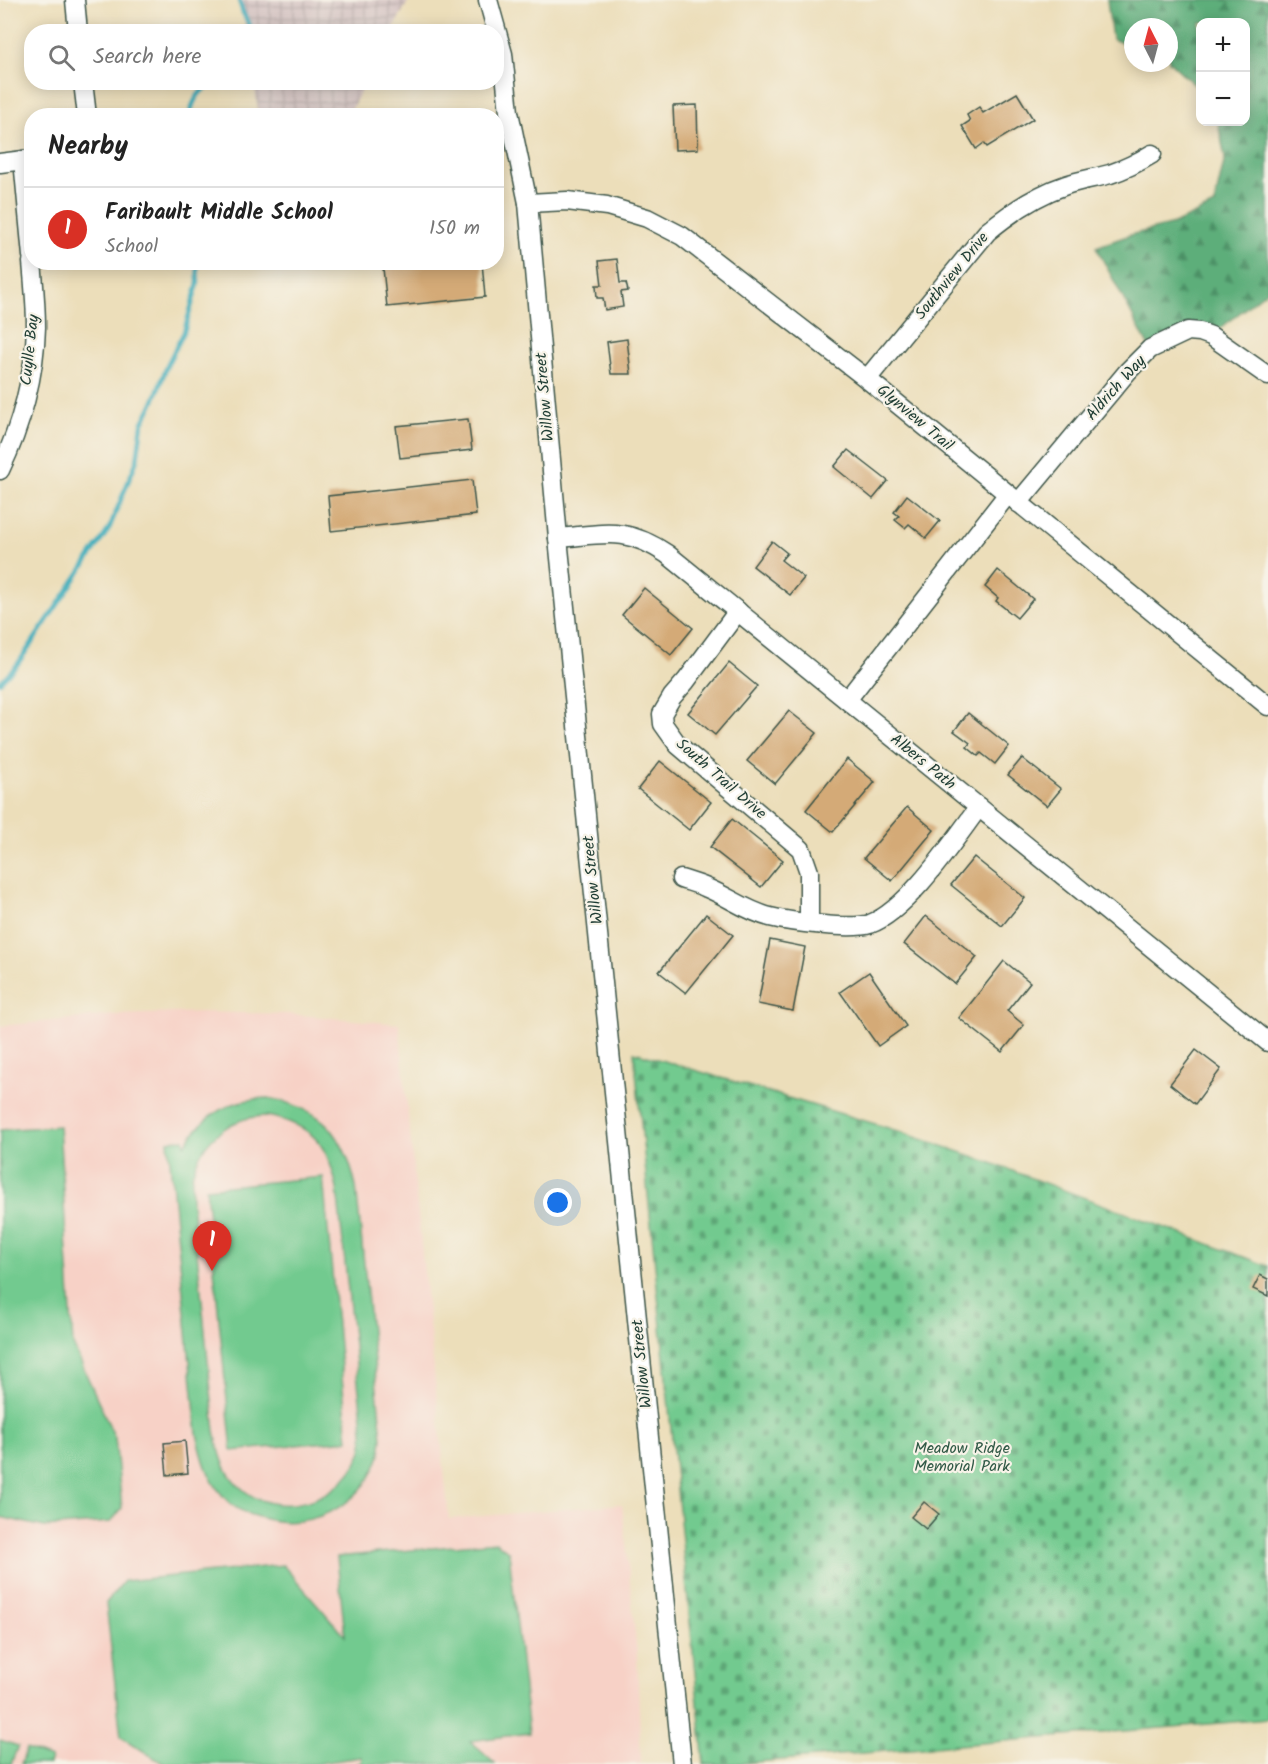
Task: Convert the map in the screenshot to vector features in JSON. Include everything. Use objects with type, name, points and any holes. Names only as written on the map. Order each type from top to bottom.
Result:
[{"type":"street","points":[[75,0],[77,24]]},
{"type":"street","name":"Willow Street","points":[[488,0],[495,24]]},
{"type":"street","name":"Willow Street","points":[[504,64],[509,112],[528,203],[558,538],[682,1764]]},
{"type":"street","points":[[84,90],[86,108]]},
{"type":"street","name":"Southview Drive","points":[[867,379],[987,231],[1011,212],[1067,184],[1113,173],[1152,154]]},
{"type":"street","points":[[0,163],[24,160]]},
{"type":"street","name":"Glynview Trail","points":[[528,203],[567,201],[607,206],[647,218],[682,236],[867,379],[1268,706]]},
{"type":"street","name":"Cuylle Bay","points":[[0,470],[20,417],[30,373],[36,328],[32,270]]},
{"type":"street","name":"Aldrich Way","points":[[847,700],[1013,499],[1150,349],[1188,331],[1200,332],[1211,336],[1268,376]]},
{"type":"street","name":"Albers Path","points":[[558,538],[615,533],[634,536],[667,554],[1268,1042]]},
{"type":"street","name":"South Trail Drive","points":[[738,611],[672,697],[662,714],[663,724],[678,745],[801,849],[809,872],[809,922]]},
{"type":"street","points":[[681,879],[708,888],[741,907],[770,917],[855,927],[869,924],[891,912],[928,874],[979,807]]},
{"type":"shaded area","points":[[241,0],[409,0],[396,24],[245,24]]},
{"type":"shaded area","points":[[255,90],[361,90],[352,108],[258,108]]},
{"type":"shaded area","points":[[200,1012],[288,1014],[399,1024],[449,1519],[622,1504],[637,1652],[641,1764],[0,1764],[0,1026],[113,1015]]},
{"type":"green space","points":[[1107,0],[1268,0],[1268,290],[1211,336],[1200,332],[1150,349],[1096,247],[1130,235],[1174,224],[1214,205],[1225,158],[1219,126],[1250,126],[1250,18],[1196,18],[1196,86],[1178,69],[1178,18],[1124,18],[1124,44],[1112,39]]},
{"type":"green space","name":"Meadow Ridge Memorial Park","points":[[634,1052],[882,1126],[975,1157],[1268,1266],[1268,1719],[732,1764],[704,1764]]},
{"type":"green space","points":[[268,1098],[287,1103],[317,1116],[337,1137],[351,1167],[356,1186],[382,1438],[378,1461],[370,1477],[359,1491],[346,1503],[331,1512],[297,1521],[257,1517],[231,1504],[217,1489],[209,1474],[197,1434],[168,1141],[184,1139],[185,1145],[210,1116],[231,1105]],"holes":[[[267,1116],[283,1120],[307,1131],[316,1139],[323,1148],[333,1173],[337,1189],[363,1438],[360,1456],[351,1472],[338,1485],[306,1502],[288,1504],[270,1503],[253,1497],[233,1479],[220,1453],[215,1431],[192,1202],[193,1173],[205,1147],[213,1138],[222,1130],[243,1120]]]},
{"type":"green space","points":[[59,1126],[73,1345],[115,1438],[122,1508],[111,1522],[44,1527],[0,1517],[0,1130]]},
{"type":"green space","points":[[323,1177],[348,1440],[232,1451],[206,1188]]},
{"type":"green space","points":[[496,1542],[509,1552],[529,1733],[470,1741],[495,1764],[355,1764],[361,1763],[362,1757],[314,1764],[164,1764],[121,1737],[106,1603],[124,1581],[283,1565],[345,1636],[337,1557]]},
{"type":"green space","points":[[0,1740],[18,1746],[11,1764],[0,1764]]},
{"type":"green space","points":[[26,1749],[51,1758],[49,1764],[21,1764]]},
{"type":"building","points":[[1017,93],[1033,119],[987,147],[984,143],[976,149],[962,126],[970,121],[967,115],[979,107],[983,113]]},
{"type":"building","points":[[697,105],[698,149],[675,150],[673,106]]},
{"type":"building","points":[[617,259],[620,283],[626,283],[628,291],[621,292],[623,307],[605,310],[603,298],[597,298],[596,285],[602,285],[599,261]]},
{"type":"building","points":[[383,270],[483,270],[485,297],[387,307]]},
{"type":"building","points":[[627,339],[631,374],[611,374],[607,342]]},
{"type":"building","points":[[468,419],[472,450],[400,458],[396,426]]},
{"type":"building","points":[[848,450],[888,481],[873,499],[834,467]]},
{"type":"building","points":[[472,480],[476,515],[331,531],[328,496]]},
{"type":"building","points":[[907,495],[940,521],[926,538],[909,524],[905,528],[895,520],[899,516],[894,512]]},
{"type":"building","points":[[772,541],[787,553],[781,560],[804,578],[790,595],[753,566]]},
{"type":"building","points":[[998,570],[1033,599],[1017,618],[996,601],[998,598],[985,587]]},
{"type":"building","points":[[644,588],[693,628],[671,655],[622,615]]},
{"type":"building","points":[[729,663],[757,686],[715,735],[688,713]]},
{"type":"building","points":[[789,711],[817,733],[775,784],[747,761]]},
{"type":"building","points":[[968,713],[1009,746],[995,764],[981,753],[978,756],[967,747],[970,743],[954,731]]},
{"type":"building","points":[[1022,758],[1061,789],[1047,806],[1008,775]]},
{"type":"building","points":[[847,759],[875,782],[833,832],[806,810]]},
{"type":"building","points":[[660,761],[711,802],[689,830],[638,789]]},
{"type":"building","points":[[907,807],[934,830],[892,881],[864,858]]},
{"type":"building","points":[[732,819],[783,860],[761,887],[710,847]]},
{"type":"building","points":[[974,857],[1025,898],[1002,926],[951,885]]},
{"type":"building","points":[[706,914],[733,935],[686,993],[659,972]]},
{"type":"building","points":[[926,916],[977,957],[955,984],[904,944]]},
{"type":"building","points":[[770,940],[805,947],[793,1011],[758,1004]]},
{"type":"building","points":[[1004,961],[1030,982],[1007,1011],[1024,1025],[1002,1052],[959,1018]]},
{"type":"building","points":[[869,972],[906,1026],[878,1046],[840,992]]},
{"type":"building","points":[[1196,1050],[1221,1069],[1195,1104],[1170,1084]]},
{"type":"building","points":[[1260,1275],[1268,1279],[1268,1296],[1253,1289]]},
{"type":"building","points":[[185,1441],[188,1473],[167,1475],[164,1443]]},
{"type":"building","points":[[924,1502],[939,1514],[926,1529],[911,1517]]},
{"type":"waterway","points":[[239,0],[249,24]]},
{"type":"waterway","points":[[192,108],[203,90]]},
{"type":"waterway","points":[[0,682],[17,665],[109,529],[137,460],[142,424],[184,332],[198,283],[197,270]]},
{"type":"place","name":"Faribault Middle School","points":[[212,1271]]}]
